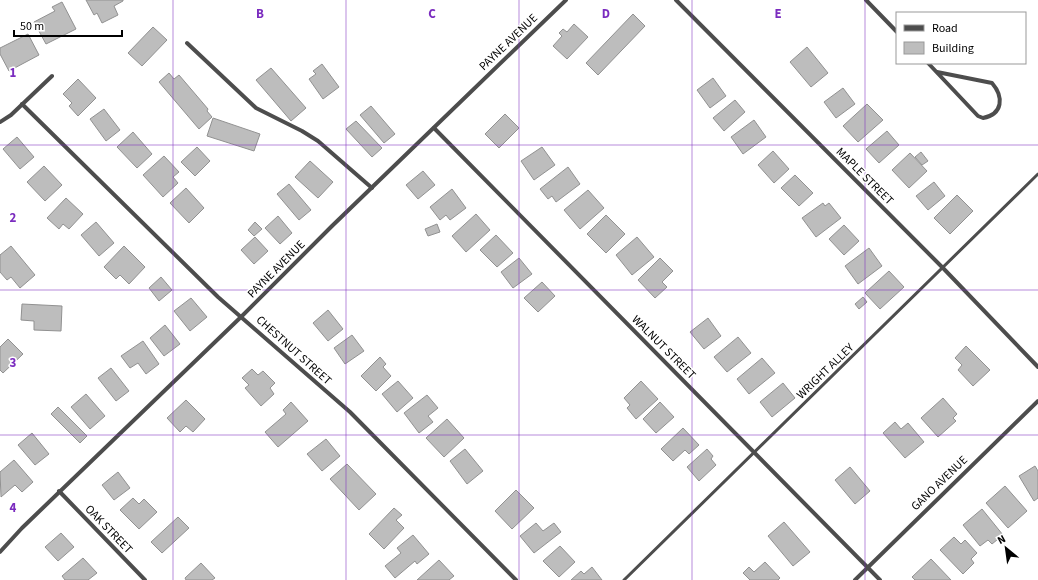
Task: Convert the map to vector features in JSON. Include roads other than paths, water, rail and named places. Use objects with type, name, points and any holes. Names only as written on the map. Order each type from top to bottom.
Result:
[{"type":"street","name":"PAYNE AVENUE","points":[[0,552],[22,528],[566,0]]},
{"type":"street","name":"MAPLE STREET","points":[[676,0],[1038,367]]},
{"type":"street","points":[[866,0],[896,31]]},
{"type":"street","points":[[186,43],[256,108],[318,140],[372,188]]},
{"type":"street","points":[[929,64],[982,118],[989,117],[999,107],[1001,97],[992,83],[937,72]]},
{"type":"street","points":[[0,122],[52,76]]},
{"type":"street","name":"CHESTNUT STREET","points":[[22,104],[218,297],[242,316],[350,412],[516,580]]},
{"type":"street","name":"WALNUT STREET","points":[[434,128],[880,580]]},
{"type":"street","name":"GANO AVENUE","points":[[855,580],[1038,401]]},
{"type":"street","name":"OAK STREET","points":[[59,492],[144,580]]},
{"type":"lane","name":"WRIGHT ALLEY","points":[[624,580],[1038,174]]}]
